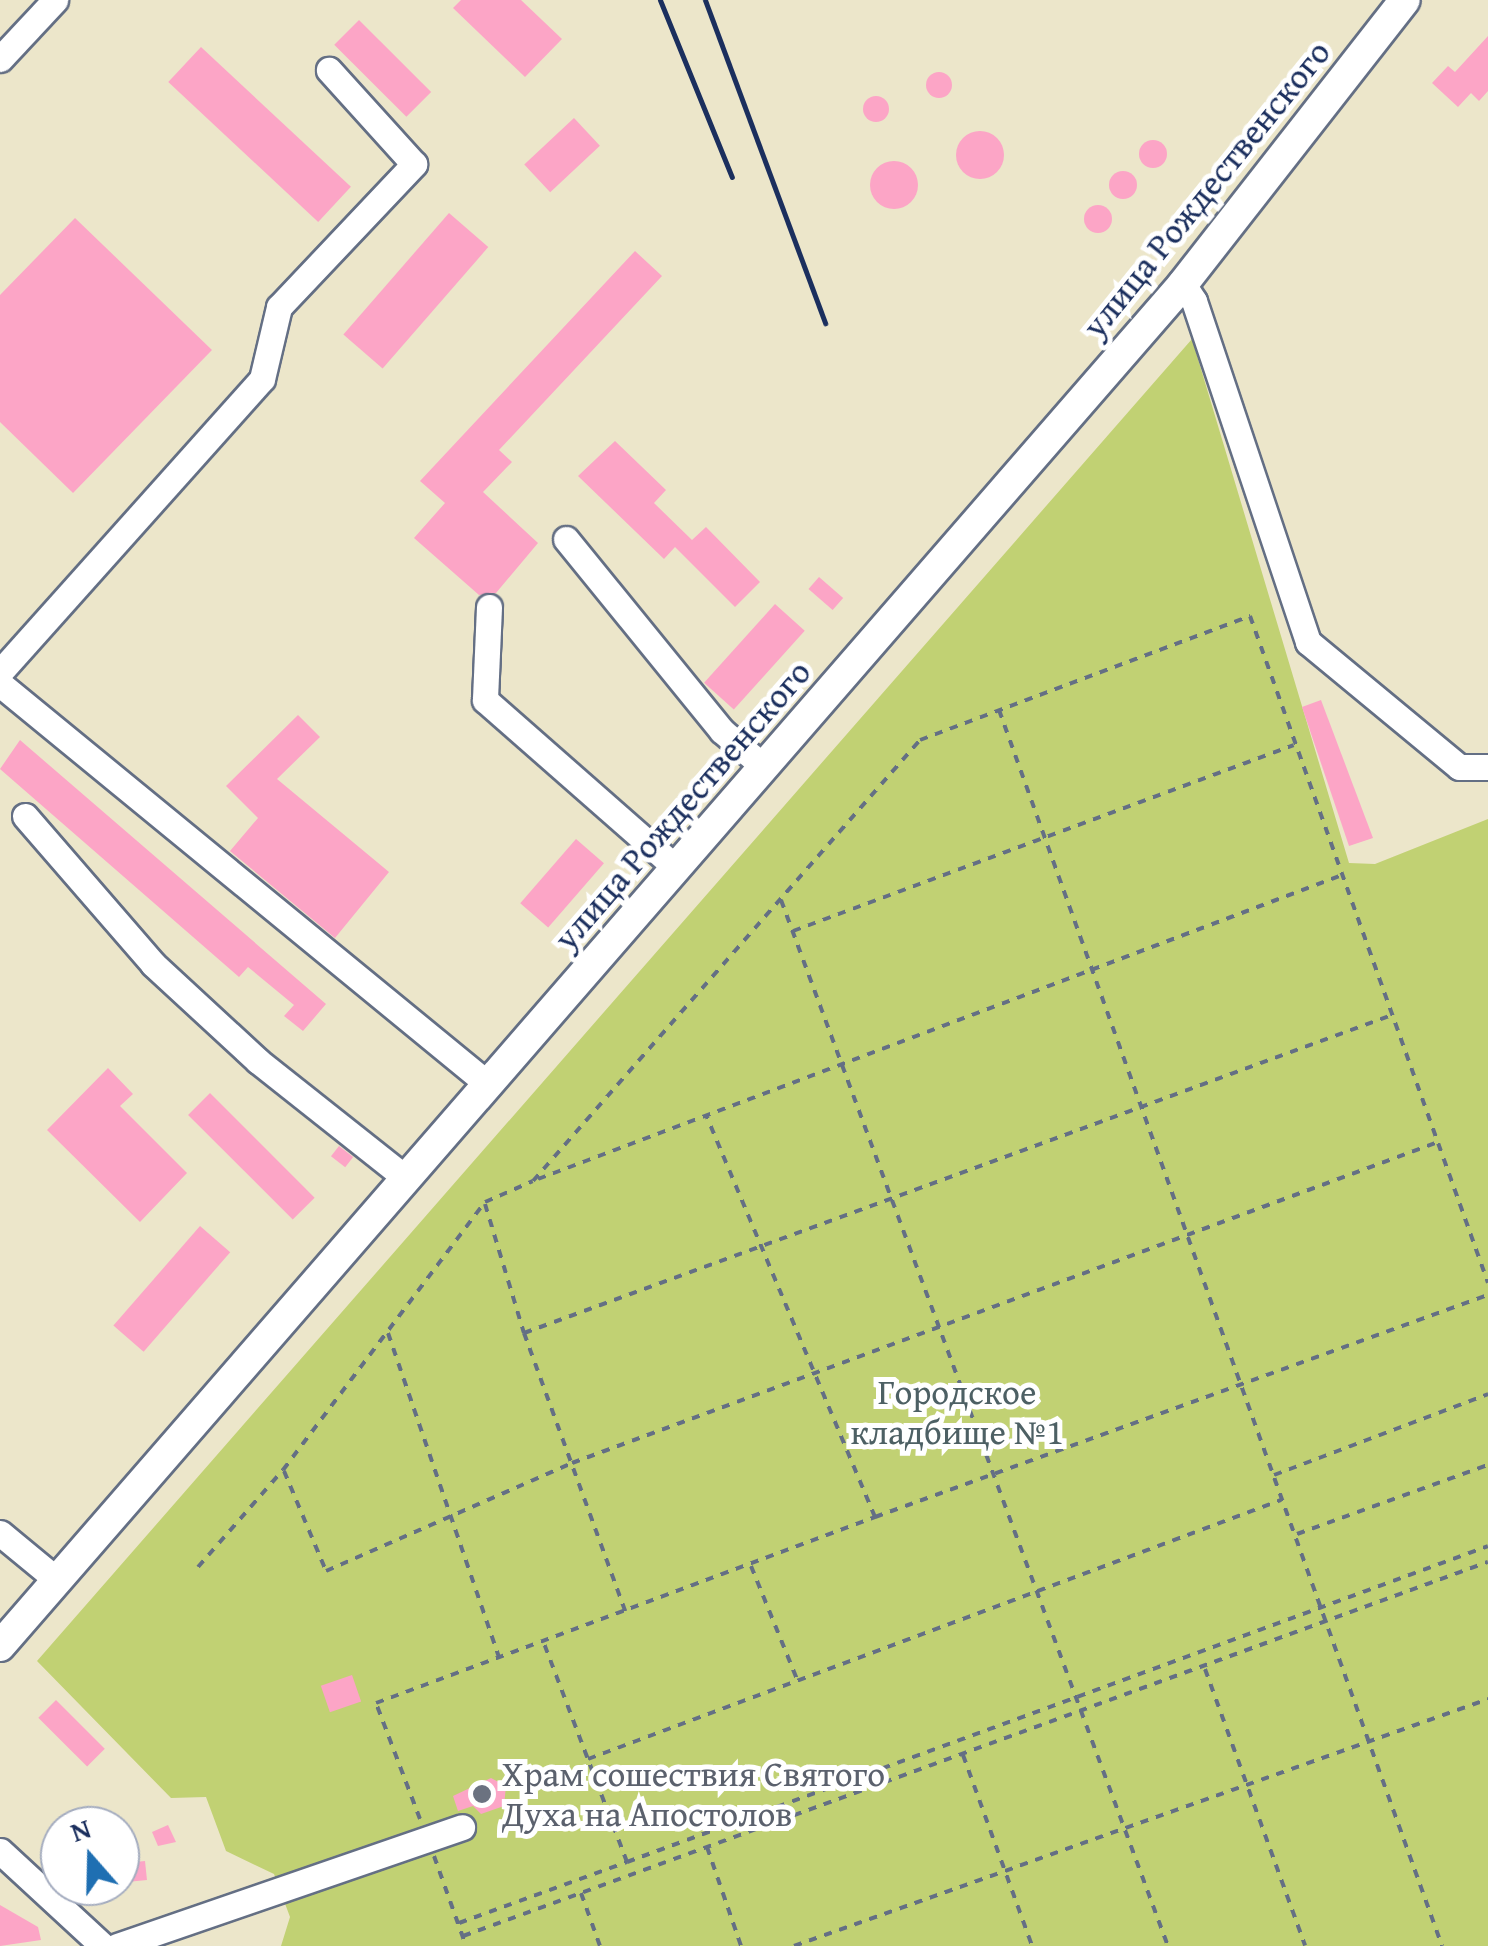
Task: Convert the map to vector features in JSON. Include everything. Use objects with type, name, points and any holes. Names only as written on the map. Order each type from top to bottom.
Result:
[{"type":"main road","name":"улица Рождественского","points":[[0,1646],[1183,284],[1405,0]]},
{"type":"street","points":[[0,59],[54,0]]},
{"type":"street","points":[[0,672],[262,379],[279,307],[414,164],[329,70]]},
{"type":"street","points":[[1183,284],[1194,301],[1308,642],[1459,767],[1488,767]]},
{"type":"street","points":[[566,539],[722,731],[764,767]]},
{"type":"street","points":[[489,608],[485,700],[676,868]]},
{"type":"street","points":[[0,684],[489,1084]]},
{"type":"street","points":[[25,816],[152,964],[258,1062],[407,1179]]},
{"type":"street","points":[[0,1533],[57,1580]]},
{"type":"street","points":[[117,1946],[462,1827]]},
{"type":"street","points":[[0,1851],[103,1946]]},
{"type":"path","points":[[533,1181],[920,740],[1250,616],[1488,1283]]},
{"type":"path","points":[[999,710],[1238,1384],[1325,1606],[1442,1946]]},
{"type":"path","points":[[792,931],[1296,744]]},
{"type":"path","points":[[198,1568],[284,1470],[485,1202],[1342,875]]},
{"type":"path","points":[[780,899],[1168,1946]]},
{"type":"path","points":[[524,1332],[762,1249],[1392,1015]]},
{"type":"path","points":[[706,1115],[875,1518]]},
{"type":"path","points":[[284,1470],[326,1571],[451,1520],[572,1463],[813,1370],[1438,1142]]},
{"type":"path","points":[[485,1202],[524,1332],[625,1611]]},
{"type":"path","points":[[466,1946],[376,1703],[1488,1295]]},
{"type":"path","points":[[388,1333],[499,1657]]},
{"type":"path","points":[[1274,1475],[1488,1394]]},
{"type":"path","points":[[1296,1534],[1488,1465]]},
{"type":"path","points":[[588,1759],[1038,1594],[1283,1499]]},
{"type":"path","points":[[458,1923],[1488,1546]]},
{"type":"path","points":[[462,1936],[1488,1562]]},
{"type":"path","points":[[750,1564],[798,1682]]},
{"type":"path","points":[[542,1641],[627,1862]]},
{"type":"path","points":[[1204,1667],[1306,1946]]},
{"type":"path","points":[[794,1946],[1488,1699]]},
{"type":"path","points":[[963,1755],[1032,1946]]},
{"type":"path","points":[[707,1848],[742,1946]]},
{"type":"path","points":[[582,1893],[600,1946]]},
{"type":"green space","name":"Городское кладбище №1","points":[[1192,339],[1349,863],[1375,864],[1488,819],[1488,1946],[281,1946],[290,1917],[274,1874],[226,1851],[206,1797],[171,1798],[37,1661]]},
{"type":"building","points":[[461,0],[521,0],[562,39],[525,77],[453,8]]},
{"type":"building","points":[[359,20],[431,92],[406,117],[334,45]]},
{"type":"building","points":[[1488,36],[1488,91],[1479,101],[1471,93],[1458,107],[1432,83],[1448,66],[1455,72]]},
{"type":"building","points":[[201,47],[351,187],[318,222],[168,82]]},
{"type":"building","points":[[939,72],[948,76],[952,85],[948,94],[939,98],[930,94],[926,85],[930,76]]},
{"type":"building","points":[[876,96],[885,100],[889,109],[885,118],[876,122],[867,118],[863,109],[867,100]]},
{"type":"building","points":[[574,118],[600,146],[550,192],[524,164]]},
{"type":"building","points":[[980,131],[997,138],[1004,155],[997,172],[980,179],[963,172],[956,155],[963,138]]},
{"type":"building","points":[[1153,140],[1163,144],[1167,154],[1163,164],[1153,168],[1143,164],[1139,154],[1143,144]]},
{"type":"building","points":[[894,161],[911,168],[918,185],[911,202],[894,209],[877,202],[870,185],[877,168]]},
{"type":"building","points":[[1123,171],[1133,175],[1137,185],[1133,195],[1123,199],[1113,195],[1109,185],[1113,175]]},
{"type":"building","points":[[1098,205],[1108,209],[1112,219],[1108,229],[1098,233],[1088,229],[1084,219],[1088,209]]},
{"type":"building","points":[[449,213],[488,247],[383,369],[343,335]]},
{"type":"building","points":[[75,218],[212,350],[73,493],[0,422],[0,295]]},
{"type":"building","points":[[635,251],[662,276],[499,450],[512,462],[483,492],[538,543],[496,593],[479,595],[414,538],[445,503],[420,481]]},
{"type":"building","points":[[615,441],[666,490],[654,503],[692,540],[706,527],[760,582],[735,607],[675,547],[664,559],[578,476]]},
{"type":"building","points":[[819,577],[843,598],[833,610],[809,589]]},
{"type":"building","points":[[775,604],[805,631],[734,710],[704,683]]},
{"type":"building","points":[[1321,700],[1373,838],[1349,846],[1302,707]]},
{"type":"building","points":[[298,715],[320,737],[277,779],[389,872],[335,938],[230,851],[258,818],[226,786]]},
{"type":"building","points":[[20,740],[326,1004],[303,1031],[284,1016],[294,1005],[248,967],[239,977],[0,769]]},
{"type":"building","points":[[576,839],[604,863],[548,927],[520,903]]},
{"type":"building","points":[[108,1068],[133,1094],[120,1106],[187,1173],[140,1222],[47,1130]]},
{"type":"building","points":[[210,1093],[315,1198],[293,1220],[188,1115]]},
{"type":"building","points":[[339,1146],[353,1157],[345,1167],[331,1156]]},
{"type":"building","points":[[200,1226],[230,1252],[144,1352],[113,1326]]},
{"type":"building","points":[[352,1675],[361,1701],[330,1712],[321,1686]]},
{"type":"building","points":[[56,1700],[105,1749],[87,1766],[38,1718]]},
{"type":"building","points":[[491,1778],[506,1786],[504,1806],[481,1814],[473,1806],[458,1811],[453,1796]]},
{"type":"building","points":[[168,1825],[176,1842],[158,1846],[152,1832]]},
{"type":"building","points":[[145,1861],[147,1880],[140,1881],[140,1862]]},
{"type":"building","points":[[0,1905],[38,1927],[41,1940],[0,1946]]},
{"type":"railway","points":[[660,0],[732,177]]},
{"type":"railway","points":[[705,0],[825,323]]},
{"type":"place","name":"Храм сошествия Святого Духа на Апостолов","points":[[482,1794]]}]
